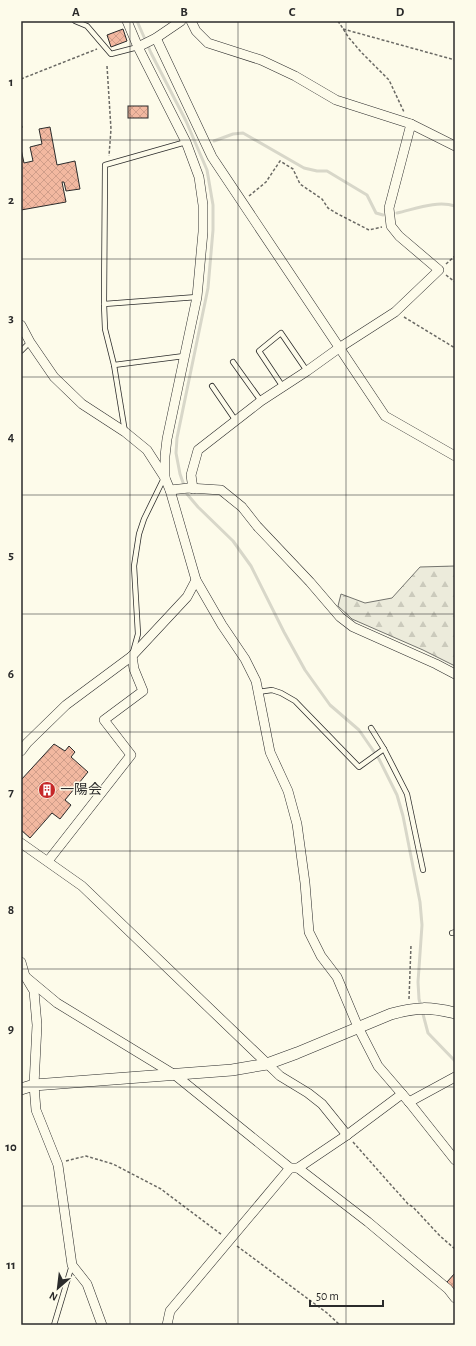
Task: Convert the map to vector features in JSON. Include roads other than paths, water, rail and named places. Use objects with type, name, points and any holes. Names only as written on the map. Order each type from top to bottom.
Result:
[{"type":"street","points":[[128,21],[186,142],[199,177],[203,205],[203,232],[197,297],[167,439],[165,478]]},
{"type":"street","points":[[140,45],[154,39],[181,21]]},
{"type":"street","points":[[191,21],[196,31],[208,43],[261,60],[295,76],[336,100],[411,124],[455,146]]},
{"type":"street","points":[[154,39],[212,157],[385,416],[455,456]]},
{"type":"street","points":[[191,489],[191,474],[198,450],[261,401],[395,312],[439,270],[399,236],[390,226],[390,208],[411,124]]},
{"type":"street","points":[[21,325],[30,342],[54,376],[82,404],[125,432],[147,450],[165,478],[175,490],[196,580],[222,625],[245,659],[256,681],[270,752],[288,791],[297,824],[305,883],[309,932],[322,956],[337,977],[358,1027],[378,1066],[455,1160]]},
{"type":"street","points":[[175,490],[221,490],[242,507],[257,526],[310,582],[340,617],[353,627],[455,674]]},
{"type":"street","points":[[21,751],[27,743],[66,705],[132,656],[187,597],[196,580]]},
{"type":"street","points":[[48,861],[132,755],[104,720],[143,691],[134,669],[132,656]]},
{"type":"street","points":[[21,842],[82,886],[280,1076],[308,1093],[322,1104],[347,1135]]},
{"type":"street","points":[[21,962],[23,974],[34,991],[37,1025],[34,1086],[36,1110],[58,1164],[72,1264],[87,1284],[102,1325]]},
{"type":"street","points":[[23,974],[57,1002],[176,1075],[294,1168],[368,1222],[448,1289],[455,1298]]},
{"type":"street","points":[[21,1089],[34,1086],[232,1070],[267,1064],[391,1014],[411,1009],[427,1009],[455,1013]]},
{"type":"street","points":[[409,1102],[455,1077]]},
{"type":"street","points":[[167,1325],[170,1311],[229,1240],[294,1168],[347,1135],[402,1094]]},
{"type":"lane","points":[[75,21],[87,26],[111,54],[140,45]]},
{"type":"lane","points":[[125,432],[114,365],[105,329],[104,165],[186,142]]},
{"type":"lane","points":[[104,304],[197,297]]},
{"type":"lane","points":[[283,387],[259,351],[281,333],[307,371]]},
{"type":"lane","points":[[21,351],[30,342]]},
{"type":"lane","points":[[114,365],[184,356]]},
{"type":"lane","points":[[233,362],[261,401]]},
{"type":"lane","points":[[212,386],[236,420]]},
{"type":"lane","points":[[132,656],[138,634],[134,566],[139,534],[144,519],[165,478]]},
{"type":"lane","points":[[258,692],[272,690],[295,701],[359,767],[382,751]]},
{"type":"lane","points":[[371,728],[382,751],[407,794],[423,870]]},
{"type":"lane","points":[[54,1325],[72,1264]]},
{"type":"waterway","points":[[137,21],[151,53],[186,121],[207,170],[213,205],[213,230],[208,288],[177,438],[176,453],[180,474],[187,494],[198,507],[233,541],[251,566],[305,670],[330,705],[359,730],[379,759],[397,795],[403,816],[420,902],[422,925],[418,982],[419,999],[428,1033],[455,1061]]},
{"type":"waterway","points":[[214,141],[233,134],[243,133],[304,168],[317,171],[327,171],[367,195],[376,213],[383,215]]},
{"type":"waterway","points":[[397,213],[419,207],[441,204],[455,206]]},
{"type":"place","name":"一陽会","points":[[47,790]]}]
